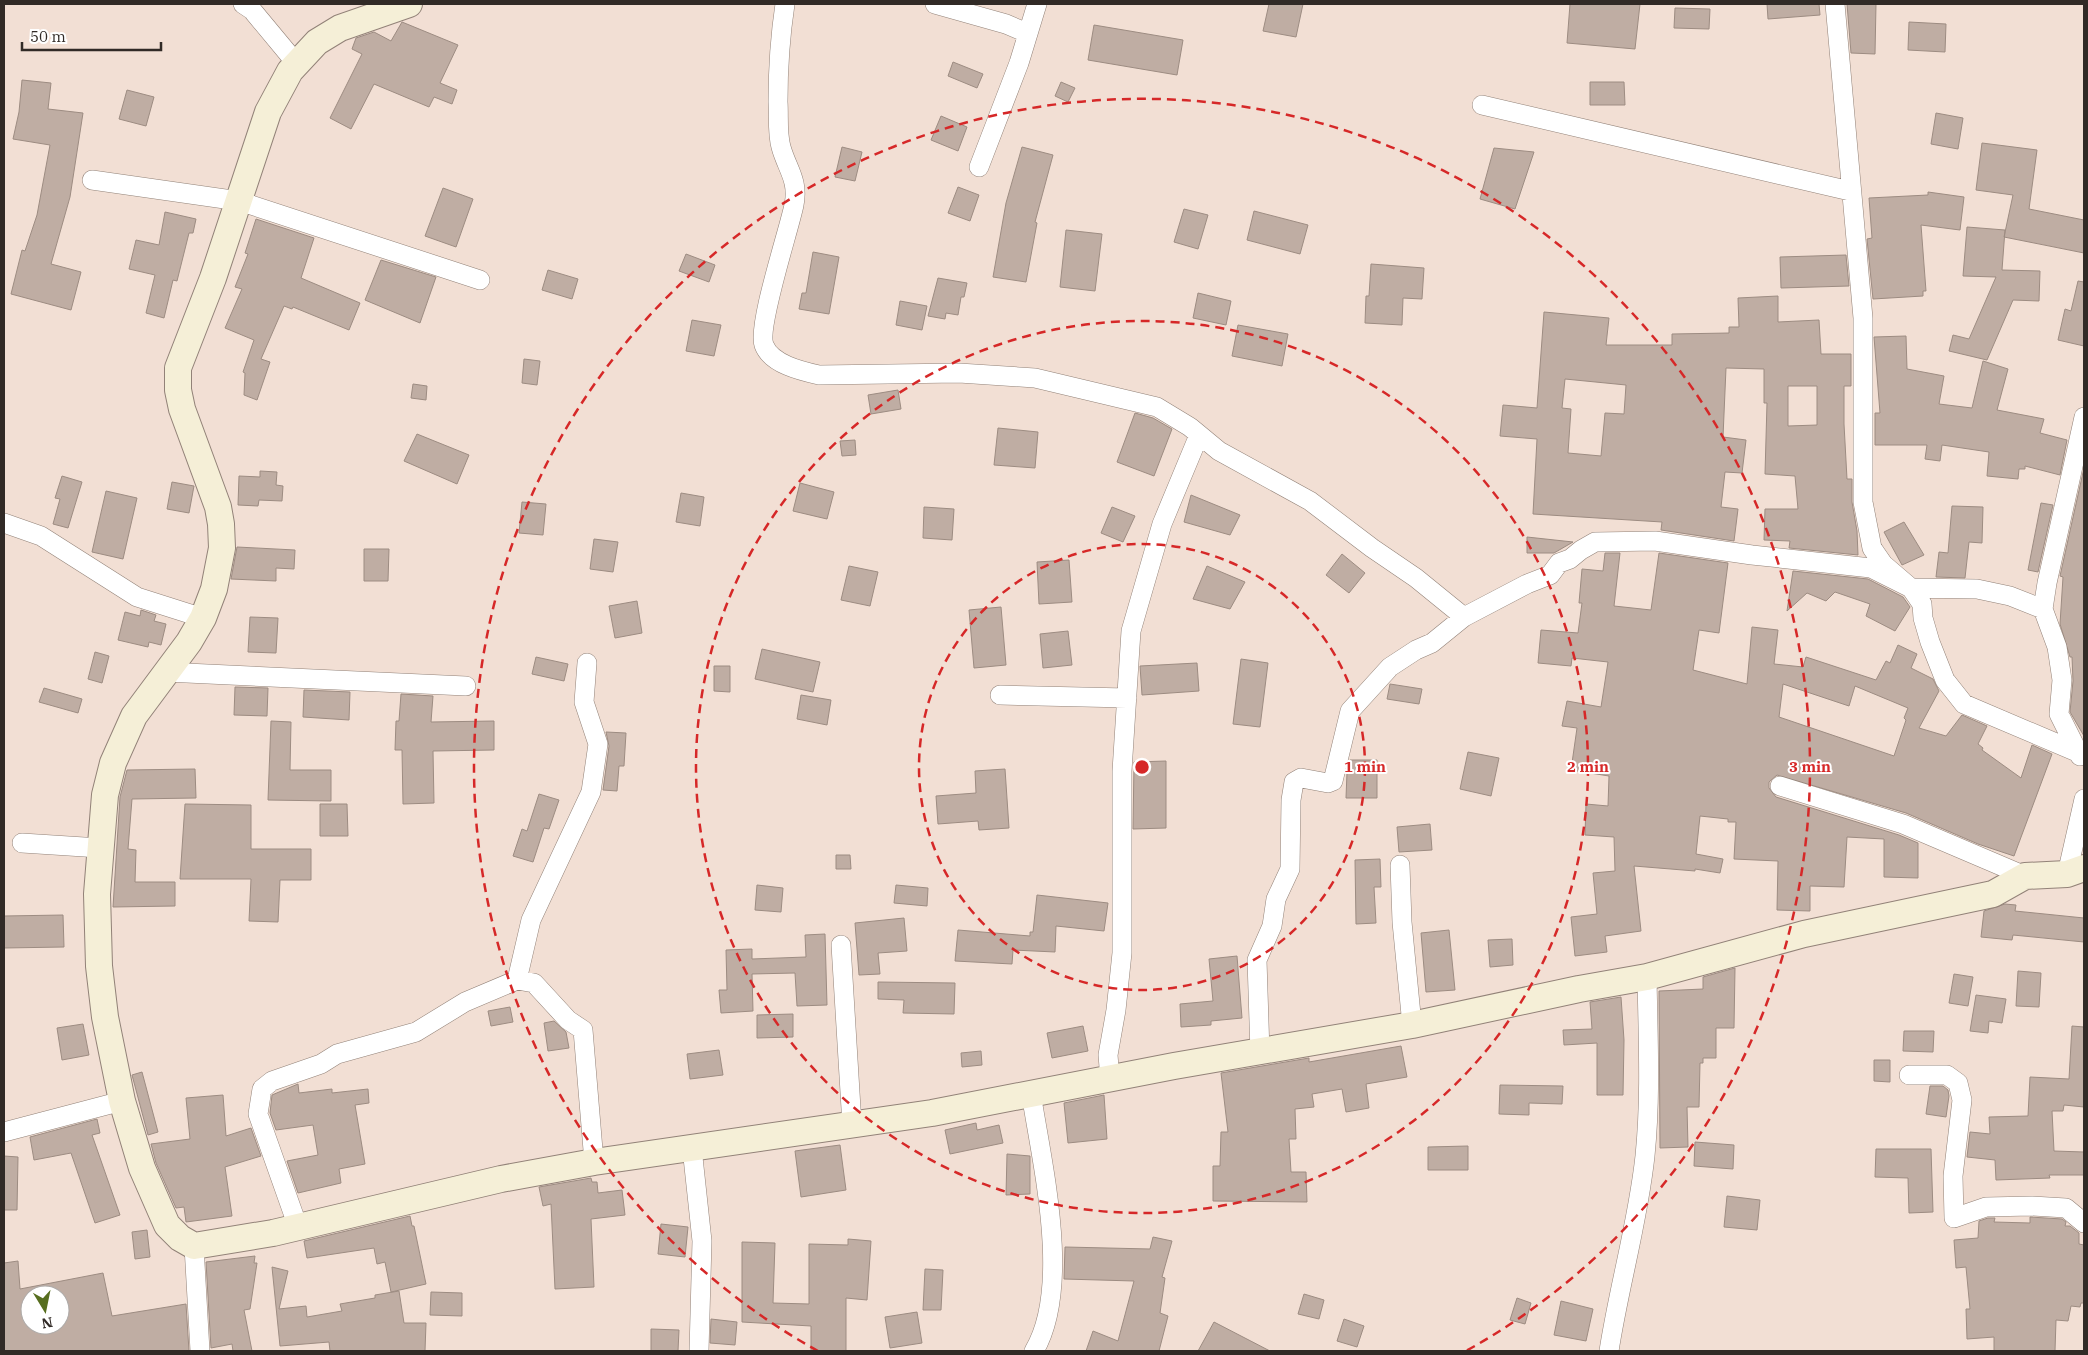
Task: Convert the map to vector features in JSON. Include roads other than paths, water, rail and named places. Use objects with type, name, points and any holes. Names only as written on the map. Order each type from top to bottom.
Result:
[{"type":"street","points":[[243,4],[252,10],[296,63]]},
{"type":"street","points":[[410,4],[340,28],[317,42],[296,63],[268,112],[213,278],[178,368],[178,390],[182,409],[218,507],[222,524],[222,548],[218,572],[203,618],[190,642],[165,672],[134,716],[113,763],[105,795],[97,909],[99,966],[105,1017],[122,1101],[148,1184],[167,1225],[180,1238],[194,1246],[232,1241],[298,1227],[501,1179],[594,1162],[932,1113],[1031,1093],[1412,1025],[1579,989],[1647,977],[1804,934],[1993,894],[2025,876],[2076,871],[2084,800]]},
{"type":"street","points":[[785,4],[778,50],[779,125],[781,148],[796,186],[794,205],[762,332],[766,351],[775,358],[800,370],[818,375],[959,373],[1054,381],[1157,407],[1190,427],[1219,451],[1310,501],[1372,548],[1416,578],[1464,617]]},
{"type":"street","points":[[935,4],[1006,24],[1027,33]]},
{"type":"street","points":[[979,167],[1014,78],[1037,4]]},
{"type":"street","points":[[1835,4],[1850,190],[1863,318],[1863,502],[1866,527],[1872,548],[1882,564],[1911,588],[1922,604],[1930,642],[1946,680],[1964,704],[2081,756]]},
{"type":"street","points":[[1482,105],[1850,190]]},
{"type":"street","points":[[92,180],[239,201],[480,280]]},
{"type":"street","points":[[2081,756],[2059,714],[2062,680],[2057,647],[2044,609],[2047,583],[2084,417]]},
{"type":"street","points":[[1110,1079],[1108,1055],[1116,1010],[1122,953],[1122,771],[1131,631],[1162,524],[1199,435]]},
{"type":"street","points":[[4,524],[40,536],[137,597],[203,618]]},
{"type":"street","points":[[1260,1053],[1257,960],[1272,926],[1276,898],[1290,869],[1291,800],[1294,782],[1301,778],[1328,783],[1333,781],[1352,708],[1390,667],[1416,650],[1432,643],[1464,617],[1527,584],[1550,575],[1559,563],[1570,559],[1595,542],[1655,541],[1752,555],[1871,568],[1911,588],[1977,589],[2010,596],[2020,602],[2044,609]]},
{"type":"street","points":[[517,980],[531,920],[592,792],[598,744],[584,702],[587,663]]},
{"type":"street","points":[[165,672],[466,686]]},
{"type":"street","points":[[1000,695],[1126,698]]},
{"type":"street","points":[[1780,786],[1903,824],[2025,876]]},
{"type":"street","points":[[22,843],[100,848]]},
{"type":"street","points":[[1400,865],[1402,922],[1412,1025]]},
{"type":"street","points":[[840,945],[852,1125]]},
{"type":"street","points":[[1609,1351],[1617,1299],[1635,1222],[1645,1156],[1648,1106],[1647,977]]},
{"type":"street","points":[[298,1227],[258,1114],[262,1089],[272,1081],[321,1064],[337,1054],[416,1032],[465,1002],[517,980],[534,983],[568,1020],[583,1030],[594,1162]]},
{"type":"street","points":[[1909,1075],[1947,1075],[1958,1083],[1962,1100],[1952,1176],[1954,1218],[1986,1207],[2032,1206],[2066,1208],[2084,1223]]},
{"type":"street","points":[[1031,1093],[1046,1177],[1052,1251],[1049,1308],[1042,1338],[1034,1351]]},
{"type":"street","points":[[4,1132],[122,1101]]},
{"type":"street","points":[[692,1148],[702,1241],[699,1351]]},
{"type":"street","points":[[194,1246],[200,1351]]}]
